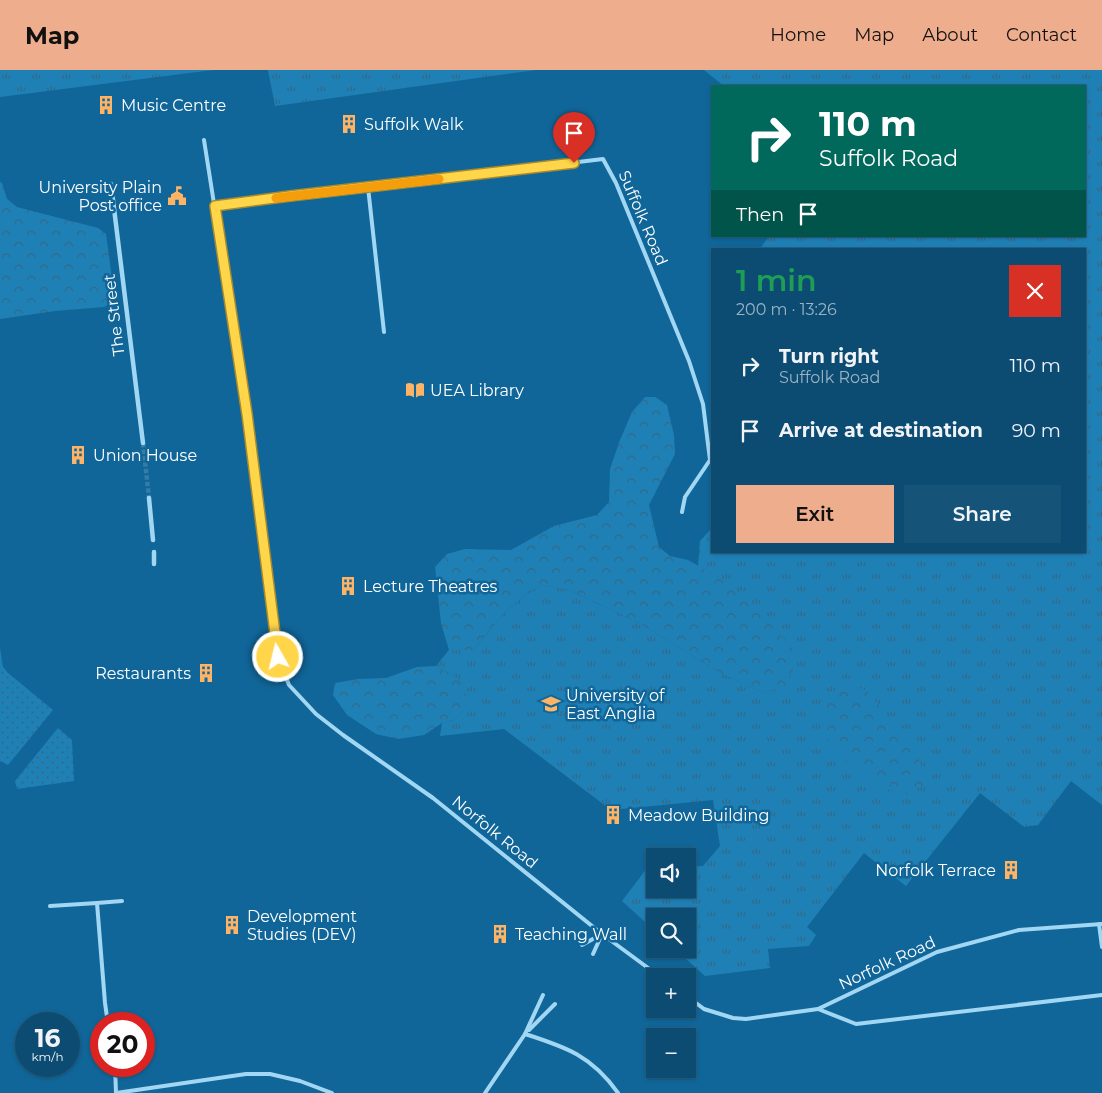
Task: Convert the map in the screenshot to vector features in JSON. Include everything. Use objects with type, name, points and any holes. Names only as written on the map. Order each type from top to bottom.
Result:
[{"type":"street","name":"The Street","points":[[111,184],[143,443]]},
{"type":"street","points":[[149,498],[153,540]]},
{"type":"street","points":[[154,552],[154,564]]},
{"type":"lane","points":[[204,140],[215,206]]},
{"type":"lane","name":"Suffolk Road","points":[[215,206],[603,159],[616,183],[689,361],[702,404],[710,460],[686,497],[682,512]]},
{"type":"lane","points":[[368,187],[384,332]]},
{"type":"lane","name":"Norfolk Road","points":[[215,206],[247,414],[278,657],[289,685],[310,707],[343,735],[370,752],[433,798],[602,934],[648,968]]},
{"type":"lane","points":[[50,906],[122,901]]},
{"type":"lane","points":[[97,903],[106,1012]]},
{"type":"lane","points":[[1100,924],[1102,947]]},
{"type":"lane","name":"Norfolk Road","points":[[696,1004],[704,1010],[746,1020],[818,1009],[937,952],[1019,930],[1100,924]]},
{"type":"lane","points":[[582,945],[602,934]]},
{"type":"lane","points":[[594,954],[602,934]]},
{"type":"lane","points":[[485,1093],[525,1034],[543,995]]},
{"type":"lane","points":[[818,1009],[856,1024],[1102,995]]},
{"type":"lane","points":[[525,1034],[555,1004]]},
{"type":"lane","points":[[525,1034],[560,1045],[593,1064],[610,1081],[618,1093]]},
{"type":"lane","points":[[115,1077],[116,1093],[246,1074],[270,1074],[300,1081],[332,1093]]},
{"type":"green space","points":[[0,70],[213,70],[0,97]]},
{"type":"green space","points":[[268,70],[536,70],[275,106]]},
{"type":"green space","points":[[704,70],[1102,70],[1102,805],[1071,781],[1038,825],[1024,827],[980,793],[906,886],[864,853],[807,927],[816,935],[809,946],[768,949],[770,968],[705,976],[685,958],[696,958],[696,908],[646,908],[646,923],[622,901],[646,869],[646,898],[696,898],[696,866],[703,866],[720,846],[713,800],[611,810],[504,729],[440,736],[442,723],[454,720],[463,711],[461,680],[436,666],[449,650],[474,649],[506,611],[528,593],[542,585],[569,590],[641,624],[724,675],[764,693],[727,582],[698,566],[700,541],[711,529],[711,553],[1086,553],[1086,248],[761,248],[768,237],[1086,237],[1086,85],[723,85]]},
{"type":"green space","points":[[0,182],[7,199],[17,207],[98,228],[106,234],[115,301],[104,307],[55,311],[0,319]]},
{"type":"green space","points":[[645,397],[655,397],[667,405],[674,435],[675,454],[649,505],[659,547],[670,556],[688,560],[727,582],[755,605],[797,653],[786,685],[764,693],[724,675],[641,624],[569,590],[542,585],[528,593],[506,611],[473,650],[449,650],[441,623],[435,567],[447,554],[465,549],[511,550],[554,526],[597,515],[609,502],[610,469],[620,440],[632,412]]},
{"type":"green space","points":[[0,648],[3,667],[8,673],[53,710],[8,765],[0,761]]},
{"type":"green space","points":[[436,666],[461,680],[467,698],[463,711],[454,720],[442,723],[424,735],[398,739],[376,734],[347,715],[333,695],[335,683],[358,679],[386,678],[417,667]]},
{"type":"green space","points":[[851,686],[866,690],[903,733],[918,754],[925,784],[908,794],[882,788],[847,762],[823,734],[827,704],[835,695]]},
{"type":"green space","points":[[58,728],[72,740],[74,781],[17,789],[15,781]]},
{"type":"tunnel","points":[[143,443],[149,498]]},
{"type":"slow traffic","points":[[276,198],[439,179]]},
{"type":"place","name":"Music Centre","points":[[106,105]]},
{"type":"place","name":"Suffolk Walk","points":[[349,124]]},
{"type":"place","name":"University Plain Post office","points":[[177,196]]},
{"type":"place","name":"UEA Library","points":[[415,390]]},
{"type":"place","name":"Union House","points":[[78,455]]},
{"type":"place","name":"Lecture Theatres","points":[[348,586]]},
{"type":"place","name":"Restaurants","points":[[206,673]]},
{"type":"place","name":"University of East Anglia","points":[[551,704]]},
{"type":"place","name":"Meadow Building","points":[[613,815]]},
{"type":"place","name":"Norfolk Terrace","points":[[1011,870]]},
{"type":"place","name":"Development Studies (DEV)","points":[[232,925]]},
{"type":"place","name":"Teaching Wall","points":[[500,934]]},
{"type":"route","points":[[278,657],[247,414],[215,206],[574,163]]}]
